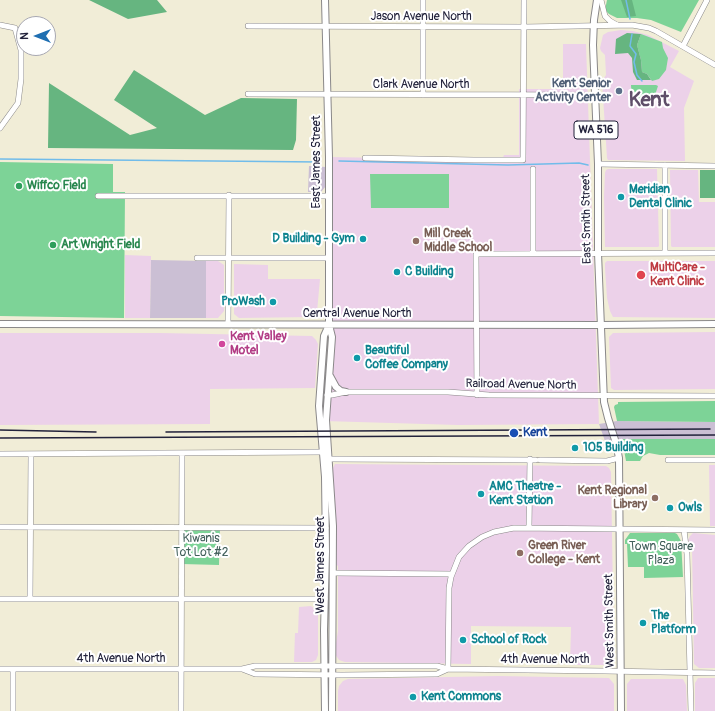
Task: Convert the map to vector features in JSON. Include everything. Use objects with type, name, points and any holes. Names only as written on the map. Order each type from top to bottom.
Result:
[{"type":"main road","name":"East James Street","points":[[326,0],[328,95],[328,325],[332,337],[326,420]]},
{"type":"main road","name":"East Smith Street","points":[[597,0],[593,45],[598,164],[598,253],[604,406],[613,436]]},
{"type":"main road","name":"Central Avenue North","points":[[0,324],[715,324]]},
{"type":"main road","name":"East James Street","points":[[323,452],[319,394],[324,336],[328,325]]},
{"type":"main road","points":[[329,373],[336,387],[341,391],[346,392]]},
{"type":"main road","name":"West James Street","points":[[326,420],[333,523],[333,573],[328,666]]},
{"type":"main road","name":"West Smith Street","points":[[613,436],[619,458],[621,711]]},
{"type":"main road","name":"West James Street","points":[[323,452],[326,528],[324,630],[332,711]]},
{"type":"main road","points":[[326,543],[329,549],[329,570],[333,573]]},
{"type":"main road","name":"West James Street","points":[[325,711],[329,675]]},
{"type":"street","points":[[423,0],[423,95]]},
{"type":"street","points":[[365,158],[523,160],[524,0]]},
{"type":"street","points":[[601,0],[605,16],[610,21],[618,25]]},
{"type":"street","points":[[683,46],[707,0]]},
{"type":"street","points":[[0,25],[15,28],[21,50],[20,95],[18,104],[0,128]]},
{"type":"street","name":"Jason Avenue North","points":[[248,26],[524,27],[632,25],[649,28],[715,65]]},
{"type":"street","name":"Clark Avenue North","points":[[248,94],[595,95]]},
{"type":"street","points":[[598,164],[715,166]]},
{"type":"street","points":[[664,165],[665,253]]},
{"type":"street","points":[[533,253],[534,169]]},
{"type":"street","points":[[228,324],[229,195]]},
{"type":"street","points":[[98,196],[328,196]]},
{"type":"street","points":[[477,395],[476,254],[715,253]]},
{"type":"street","points":[[197,258],[328,258]]},
{"type":"street","name":"Railroad Avenue North","points":[[327,395],[346,392],[448,392],[477,395],[715,396]]},
{"type":"street","points":[[0,454],[323,452]]},
{"type":"street","points":[[30,599],[31,454]]},
{"type":"street","points":[[181,711],[182,454]]},
{"type":"street","points":[[329,459],[607,460],[619,458]]},
{"type":"street","points":[[529,527],[530,460]]},
{"type":"street","points":[[668,460],[715,460]]},
{"type":"street","points":[[0,527],[326,528]]},
{"type":"street","points":[[448,670],[449,588],[451,574],[459,557],[469,546],[482,537],[506,529],[529,527],[715,530]]},
{"type":"street","points":[[684,530],[687,554],[691,711]]},
{"type":"street","points":[[333,573],[451,574]]},
{"type":"street","points":[[0,599],[325,599]]},
{"type":"street","name":"4th Avenue North","points":[[0,669],[242,669],[255,666],[437,666],[448,670],[715,673]]},
{"type":"street","points":[[13,669],[13,711]]},
{"type":"street","name":"4th Avenue North","points":[[242,669],[255,674],[329,675],[437,674],[448,670]]},
{"type":"shaded area","points":[[621,30],[633,31],[648,35],[679,51],[670,67],[694,81],[684,108],[685,161],[608,160],[607,158],[602,81],[606,75],[605,55],[600,48],[603,35],[608,32]]},
{"type":"shaded area","points":[[563,44],[586,44],[599,424],[458,425],[324,421],[329,325],[329,157],[502,160],[504,155],[519,155],[519,89],[563,89]]},
{"type":"shaded area","points":[[309,166],[326,167],[326,186],[321,192],[308,192]]},
{"type":"shaded area","points":[[608,169],[657,169],[658,247],[605,247],[604,197],[605,173]]},
{"type":"shaded area","points":[[670,170],[698,170],[699,202],[715,202],[715,247],[671,246]]},
{"type":"shaded area","points":[[125,255],[151,256],[150,318],[125,318]]},
{"type":"shaded area","points":[[151,260],[206,261],[206,318],[150,318]]},
{"type":"shaded area","points":[[206,261],[218,261],[224,265],[224,311],[218,318],[206,318]]},
{"type":"shaded area","points":[[607,261],[715,261],[715,318],[613,317],[607,298],[605,263]]},
{"type":"shaded area","points":[[234,264],[268,265],[268,279],[320,279],[317,312],[311,317],[239,318],[234,314]]},
{"type":"shaded area","points":[[715,332],[715,389],[614,390],[611,388],[609,337],[613,333]]},
{"type":"shaded area","points":[[0,333],[160,333],[312,336],[318,344],[315,388],[210,389],[210,424],[0,425]]},
{"type":"shaded area","points":[[617,421],[715,422],[715,440],[605,441],[599,424]]},
{"type":"shaded area","points":[[335,464],[606,466],[609,468],[611,472],[613,662],[609,665],[570,665],[571,627],[471,626],[471,664],[345,662],[339,660],[335,654],[338,631],[338,566],[335,564],[336,533],[332,470]]},
{"type":"shaded area","points":[[709,465],[715,465],[715,526],[710,526]]},
{"type":"shaded area","points":[[693,533],[715,535],[715,668],[699,668],[694,664],[692,547],[688,540]]},
{"type":"shaded area","points":[[311,606],[318,611],[318,655],[316,660],[312,662],[294,662],[295,633],[298,633],[299,607]]},
{"type":"shaded area","points":[[498,676],[609,678],[614,684],[614,711],[338,711],[339,686],[343,681],[348,679]]},
{"type":"shaded area","points":[[698,678],[715,678],[715,711],[695,711],[695,683]]},
{"type":"shaded area","points":[[631,679],[683,679],[686,685],[687,711],[627,711],[627,684]]},
{"type":"green space","points":[[89,0],[157,0],[167,12],[128,19]]},
{"type":"green space","points":[[607,0],[699,0],[681,32],[651,20],[617,18],[605,10]]},
{"type":"green space","points":[[621,0],[632,0],[636,16],[627,17]]},
{"type":"green space","points":[[627,33],[641,34],[637,45],[641,60],[642,72],[647,74],[651,80],[637,80],[633,72],[632,58],[628,53],[615,54],[616,39]]},
{"type":"green space","points":[[641,34],[662,42],[668,58],[666,70],[659,79],[652,81],[647,74],[642,72],[641,60],[637,45]]},
{"type":"green space","points":[[134,70],[205,115],[241,98],[297,99],[296,140],[293,150],[48,148],[49,83],[130,135],[157,128],[114,100]]},
{"type":"green space","points":[[631,85],[658,86],[653,101],[639,103],[639,101],[632,103]]},
{"type":"green space","points":[[0,162],[113,164],[113,192],[125,192],[124,318],[0,316]]},
{"type":"green space","points":[[700,170],[715,170],[715,198],[700,198]]},
{"type":"green space","points":[[370,174],[449,174],[449,208],[371,208]]},
{"type":"green space","points":[[715,401],[715,422],[617,421],[614,407],[618,404],[618,402]]},
{"type":"green space","points":[[622,439],[715,439],[715,455],[660,455],[649,453],[643,456],[640,461],[626,461]]},
{"type":"green space","name":"Kiwanis Tot Lot #2","points":[[182,528],[220,528],[219,565],[182,564]]},
{"type":"green space","name":"Town Square Plaza","points":[[630,533],[677,534],[681,541],[683,577],[644,578],[644,567],[628,567],[627,544],[625,544],[625,540]]},
{"type":"waterway","points":[[626,0],[630,19]]},
{"type":"waterway","points":[[632,34],[630,46],[636,54],[634,62],[637,75],[642,81]]},
{"type":"waterway","points":[[0,159],[320,162]]},
{"type":"waterway","points":[[339,161],[508,165],[579,163],[588,165]]},
{"type":"railway","points":[[166,432],[710,429]]},
{"type":"railway","points":[[0,430],[96,432]]},
{"type":"railway","points":[[0,438],[715,435]]},
{"type":"place","name":"Kent Senior Activity Center","points":[[619,91]]},
{"type":"place","name":"Wiffco Field","points":[[19,186]]},
{"type":"place","name":"Meridian Dental Clinic","points":[[621,197]]},
{"type":"place","name":"D Building - Gym","points":[[363,239]]},
{"type":"place","name":"Mill Creek Middle School","points":[[416,241]]},
{"type":"place","name":"Art Wright Field","points":[[53,245]]},
{"type":"place","name":"C Building","points":[[397,272]]},
{"type":"place","name":"MultiCare - Kent Clinic","points":[[641,275]]},
{"type":"place","name":"ProWash","points":[[273,302]]},
{"type":"place","name":"Kent Valley Motel","points":[[222,344]]},
{"type":"place","name":"Beautiful Coffee Company","points":[[357,358]]},
{"type":"place","name":"Kent","points":[[514,433]]},
{"type":"place","name":"105 Building","points":[[575,448]]},
{"type":"place","name":"AMC Theatre - Kent Station","points":[[481,494]]},
{"type":"place","name":"Kent Regional Library","points":[[655,498]]},
{"type":"place","name":"Owls","points":[[670,508]]},
{"type":"place","name":"Green River College - Kent","points":[[520,553]]},
{"type":"place","name":"The Platform","points":[[643,623]]},
{"type":"place","name":"School of Rock","points":[[463,640]]},
{"type":"place","name":"Kent Commons","points":[[413,697]]},
{"type":"district","name":"Kent","points":[[649,101]]}]
